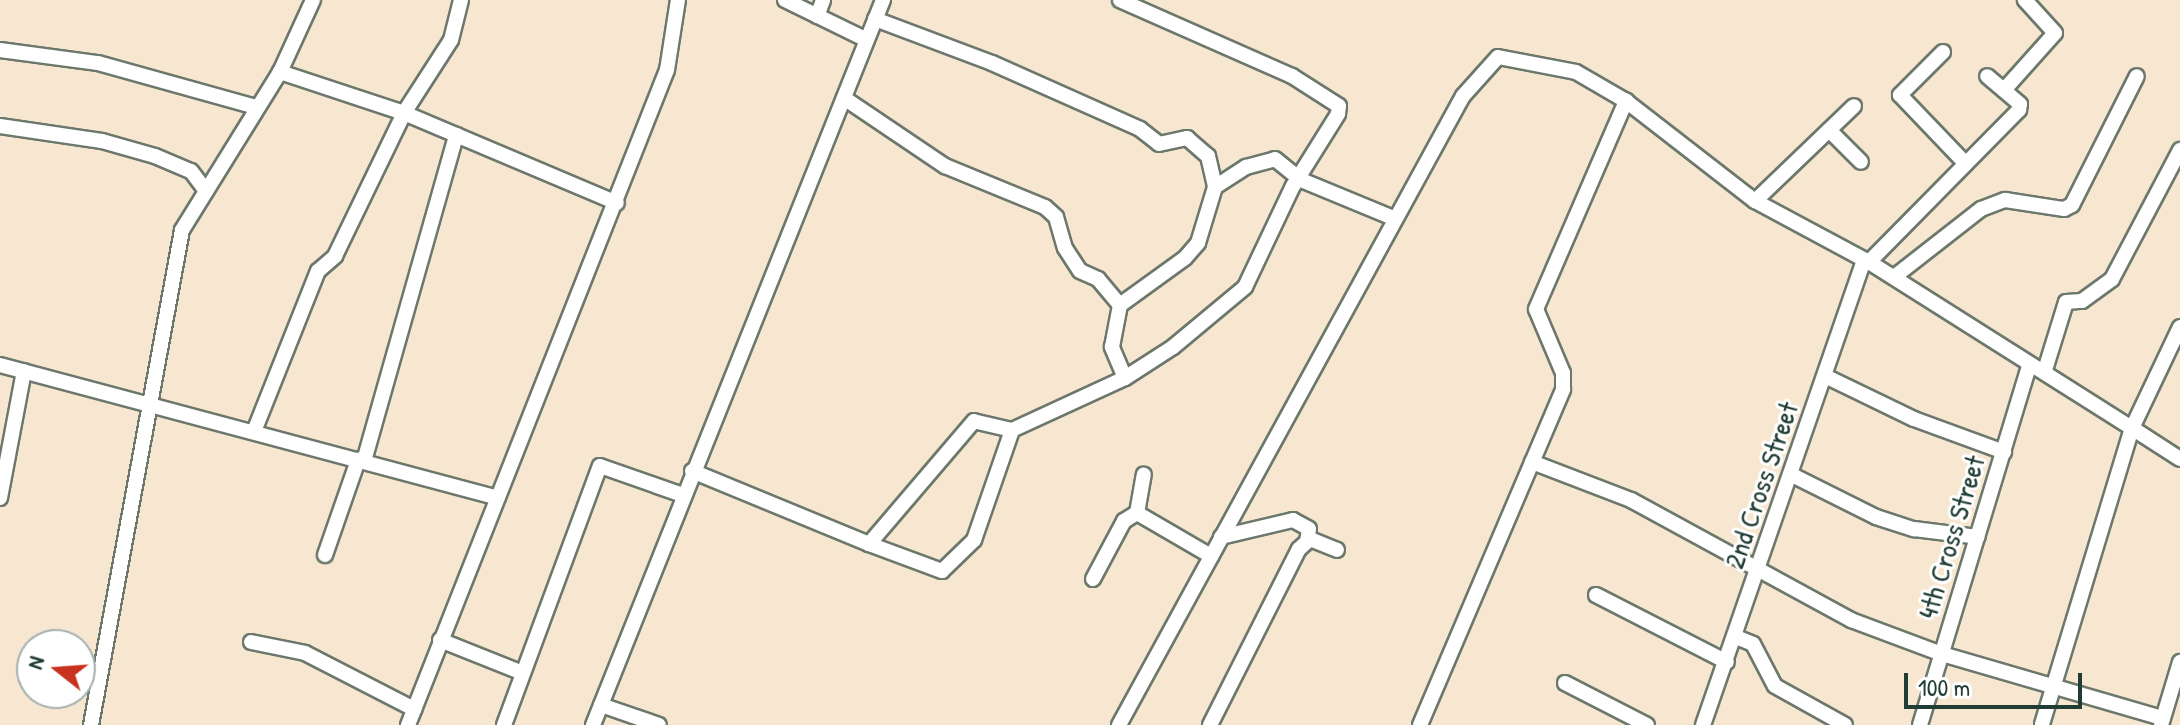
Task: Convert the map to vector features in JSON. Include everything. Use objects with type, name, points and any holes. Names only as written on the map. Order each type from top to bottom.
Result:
[{"type":"street","points":[[91,725],[182,230],[280,72],[312,0]]},
{"type":"street","points":[[255,429],[318,271],[335,256],[404,113],[451,40],[461,0]]},
{"type":"street","points":[[408,725],[617,203],[667,70],[678,0]]},
{"type":"street","points":[[785,0],[867,40]]},
{"type":"street","points":[[817,16],[823,0]]},
{"type":"street","points":[[593,725],[692,471],[883,0]]},
{"type":"street","points":[[869,544],[974,421],[1012,430],[1125,378],[1173,347],[1245,287],[1293,186],[1301,180],[1339,106],[1292,76],[1120,0]]},
{"type":"street","points":[[2004,90],[2055,33],[2025,0]]},
{"type":"street","points":[[875,19],[992,63],[1140,129],[1159,144],[1187,138],[1208,156],[1215,187],[1198,243],[1120,305],[1112,347],[1125,378]]},
{"type":"street","points":[[0,50],[98,63],[256,107]]},
{"type":"street","points":[[1943,52],[1900,95],[1966,164]]},
{"type":"street","points":[[1119,725],[1393,218],[1463,96],[1498,57],[1576,72],[1626,101],[1755,201],[1894,277],[2030,364],[2045,370],[2180,459]]},
{"type":"street","points":[[280,72],[404,113],[617,203]]},
{"type":"street","points":[[1867,261],[2019,110],[2004,90],[1987,76]]},
{"type":"street","points":[[1894,277],[1981,209],[2005,200],[2064,209],[2072,205],[2137,76]]},
{"type":"street","points":[[844,98],[945,166],[1045,207],[1056,217],[1065,248],[1080,271],[1098,279],[1120,305]]},
{"type":"street","points":[[1420,725],[1563,389],[1563,373],[1536,309],[1626,101]]},
{"type":"street","points":[[1755,201],[1854,106]]},
{"type":"street","points":[[0,126],[102,141],[155,156],[191,171],[206,191]]},
{"type":"street","points":[[1829,130],[1861,162]]},
{"type":"street","points":[[325,555],[361,460],[456,135]]},
{"type":"street","points":[[2045,370],[2066,302],[2082,301],[2112,279],[2180,150]]},
{"type":"street","points":[[1215,187],[1246,167],[1275,159],[1301,180],[1393,218]]},
{"type":"street","name":"2nd Cross Street","points":[[1703,725],[1867,261]]},
{"type":"street","points":[[2042,725],[2132,428],[2180,327]]},
{"type":"street","name":"4th Cross Street","points":[[1920,725],[2030,364]]},
{"type":"street","points":[[0,365],[255,429],[498,498]]},
{"type":"street","points":[[0,498],[24,371]]},
{"type":"street","points":[[1825,376],[1914,419],[2004,452]]},
{"type":"street","points":[[692,471],[942,571],[974,540],[1012,430]]},
{"type":"street","points":[[1532,462],[1631,500],[1851,620],[1942,654],[2162,721],[2180,662]]},
{"type":"street","points":[[504,725],[600,466],[683,495]]},
{"type":"street","points":[[1093,579],[1124,521],[1137,513],[1144,475]]},
{"type":"street","points":[[1792,475],[1876,517],[1914,529],[1978,537]]},
{"type":"street","points":[[1137,513],[1211,556]]},
{"type":"street","points":[[1210,725],[1307,541],[1309,529],[1293,520],[1221,537]]},
{"type":"street","points":[[1307,541],[1337,550]]},
{"type":"street","points":[[1596,595],[1727,662]]},
{"type":"street","points":[[1736,637],[1753,644],[1775,686],[1845,725]]},
{"type":"street","points":[[440,640],[523,673]]},
{"type":"street","points":[[251,642],[305,653],[414,709]]},
{"type":"street","points":[[1565,683],[1647,725]]},
{"type":"street","points":[[601,705],[659,725]]}]
